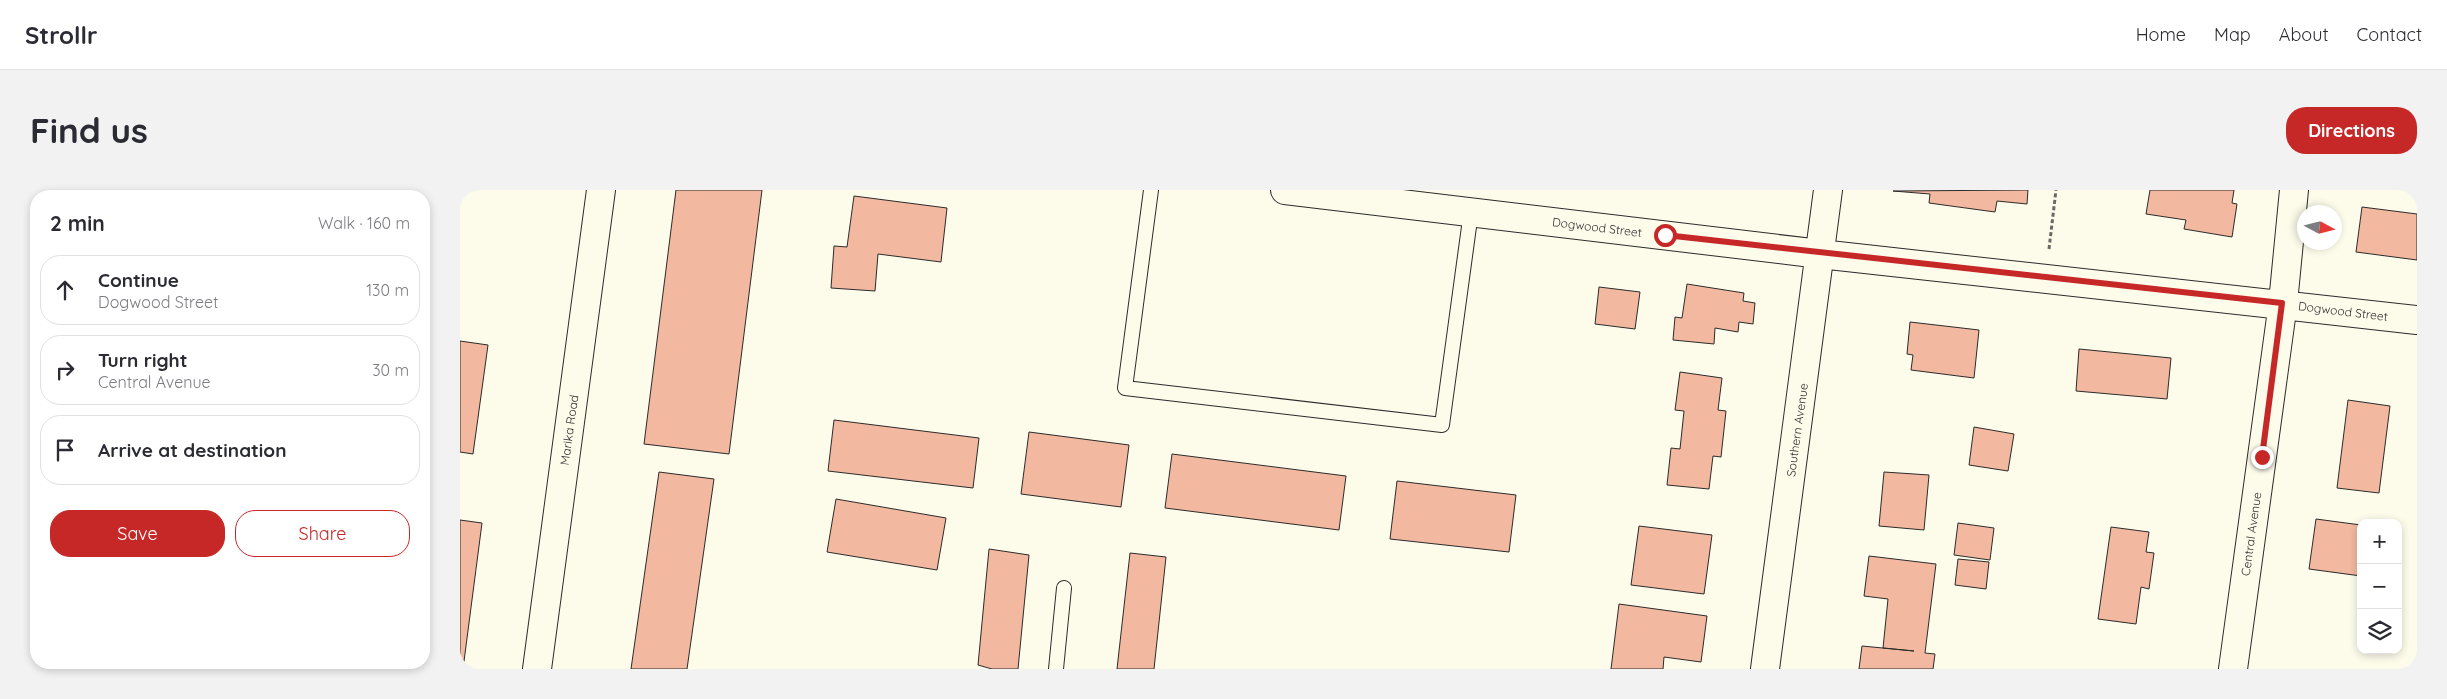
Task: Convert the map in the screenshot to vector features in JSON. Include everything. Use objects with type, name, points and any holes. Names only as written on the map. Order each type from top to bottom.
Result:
[{"type":"street","name":"Marika Road","points":[[537,669],[601,190]]},
{"type":"street","name":"Dogwood Street","points":[[1285,190],[1406,197],[1471,212],[1820,254],[2282,303],[2417,320]]},
{"type":"street","name":"Southern Avenue","points":[[1765,669],[1828,190]]},
{"type":"street","name":"Central Avenue","points":[[2233,669],[2282,303],[2294,190]]},
{"type":"lane","points":[[1151,190],[1125,388],[1442,425],[1471,212]]},
{"type":"lane","points":[[1056,669],[1064,588]]},
{"type":"path","points":[[2046,278],[2056,190]]},
{"type":"building","points":[[676,190],[762,190],[729,454],[644,444]]},
{"type":"building","points":[[2028,190],[2027,204],[1997,201],[1995,212],[1929,203],[1930,194],[1893,191]]},
{"type":"building","points":[[2150,190],[2234,190],[2232,203],[2237,204],[2232,237],[2184,229],[2186,220],[2146,214]]},
{"type":"building","points":[[854,196],[947,208],[941,262],[878,254],[875,291],[831,288],[834,246],[847,247]]},
{"type":"building","points":[[2362,207],[2417,214],[2417,260],[2356,252]]},
{"type":"building","points":[[1687,284],[1744,293],[1743,301],[1755,303],[1753,324],[1739,322],[1738,332],[1715,328],[1714,344],[1673,340],[1675,317],[1682,318]]},
{"type":"building","points":[[1599,287],[1640,292],[1635,329],[1595,324]]},
{"type":"building","points":[[1910,322],[1979,330],[1974,378],[1911,370],[1913,355],[1907,354]]},
{"type":"building","points":[[460,341],[488,345],[473,454],[460,452]]},
{"type":"building","points":[[2079,349],[2171,358],[2167,399],[2076,391]]},
{"type":"building","points":[[1680,372],[1722,378],[1718,410],[1726,411],[1721,457],[1713,456],[1709,489],[1667,485],[1671,448],[1680,449],[1684,411],[1675,410]]},
{"type":"building","points":[[2348,400],[2390,406],[2379,493],[2337,488]]},
{"type":"building","points":[[834,420],[979,438],[973,488],[828,471]]},
{"type":"building","points":[[1974,427],[2014,434],[2008,471],[1969,465]]},
{"type":"building","points":[[1029,432],[1129,445],[1121,507],[1021,494]]},
{"type":"building","points":[[1172,454],[1346,476],[1339,530],[1165,508]]},
{"type":"building","points":[[659,472],[714,479],[687,669],[631,669]]},
{"type":"building","points":[[1884,472],[1929,475],[1924,530],[1879,526]]},
{"type":"building","points":[[1397,481],[1516,495],[1509,552],[1390,539]]},
{"type":"building","points":[[836,499],[946,518],[937,570],[827,552]]},
{"type":"building","points":[[2316,519],[2357,524],[2357,575],[2309,569]]},
{"type":"building","points":[[460,520],[482,523],[463,669],[460,669]]},
{"type":"building","points":[[1958,523],[1994,528],[1990,560],[1954,555]]},
{"type":"building","points":[[1639,526],[1712,535],[1704,594],[1631,585]]},
{"type":"building","points":[[2111,527],[2149,532],[2146,552],[2154,553],[2149,589],[2141,587],[2136,624],[2098,619]]},
{"type":"building","points":[[989,549],[1029,555],[1018,669],[992,669],[978,665]]},
{"type":"building","points":[[1130,553],[1166,557],[1154,669],[1117,669]]},
{"type":"building","points":[[1869,556],[1936,564],[1925,653],[1935,654],[1933,669],[1859,669],[1862,646],[1914,651],[1883,648],[1888,599],[1864,596]]},
{"type":"building","points":[[1958,559],[1989,562],[1986,589],[1955,585]]},
{"type":"building","points":[[1619,604],[1707,616],[1701,662],[1664,657],[1663,669],[1611,669]]},
{"type":"route","points":[[1665,235],[1820,254],[2282,303],[2262,457]]}]
